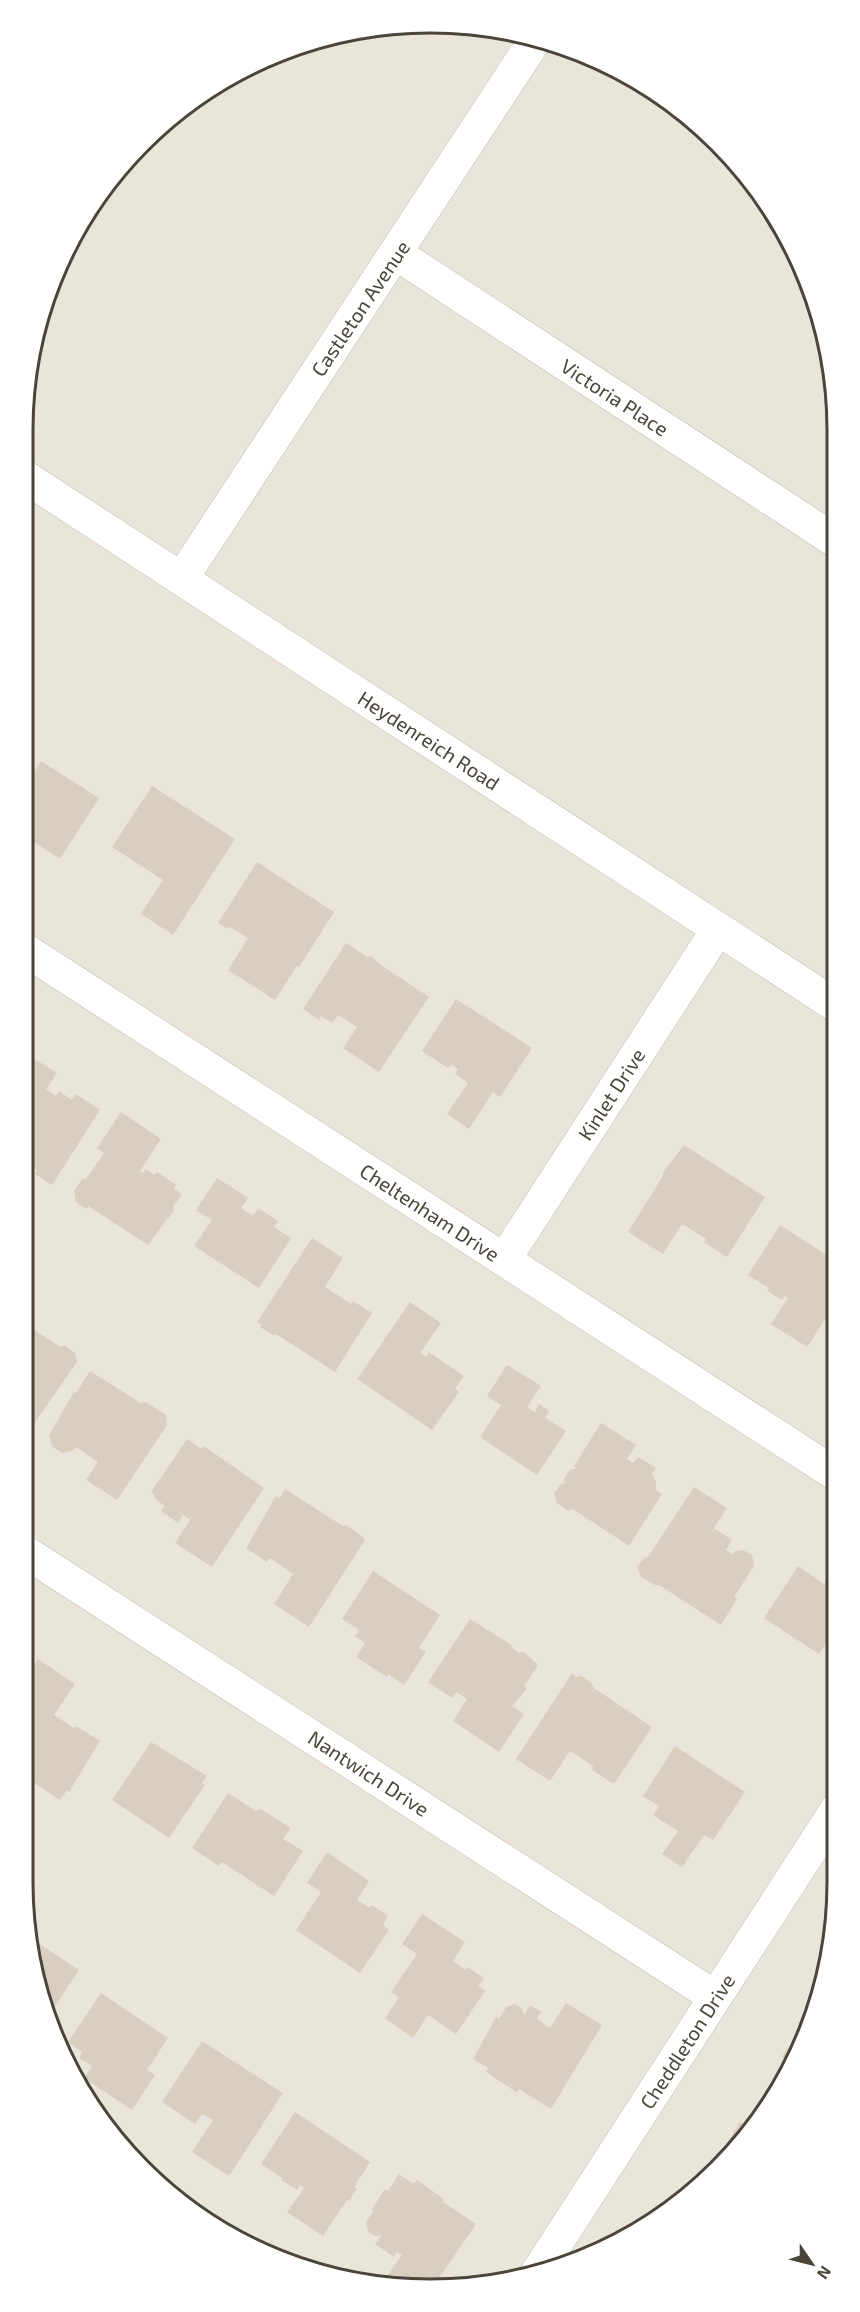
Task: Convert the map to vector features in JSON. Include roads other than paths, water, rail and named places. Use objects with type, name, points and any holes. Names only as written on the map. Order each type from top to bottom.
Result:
[{"type":"street","name":"Castleton Avenue","points":[[182,578],[531,46]]},
{"type":"street","name":"Victoria Place","points":[[396,254],[827,535]]},
{"type":"street","name":"Heydenreich Road","points":[[33,482],[827,999]]},
{"type":"street","name":"Kinlet Drive","points":[[504,1260],[718,928]]},
{"type":"street","name":"Cheltenham Drive","points":[[33,955],[827,1469]]},
{"type":"street","name":"Nantwich Drive","points":[[33,1557],[715,1997]]},
{"type":"street","name":"Cheddleton Drive","points":[[544,2262],[827,1824]]}]
